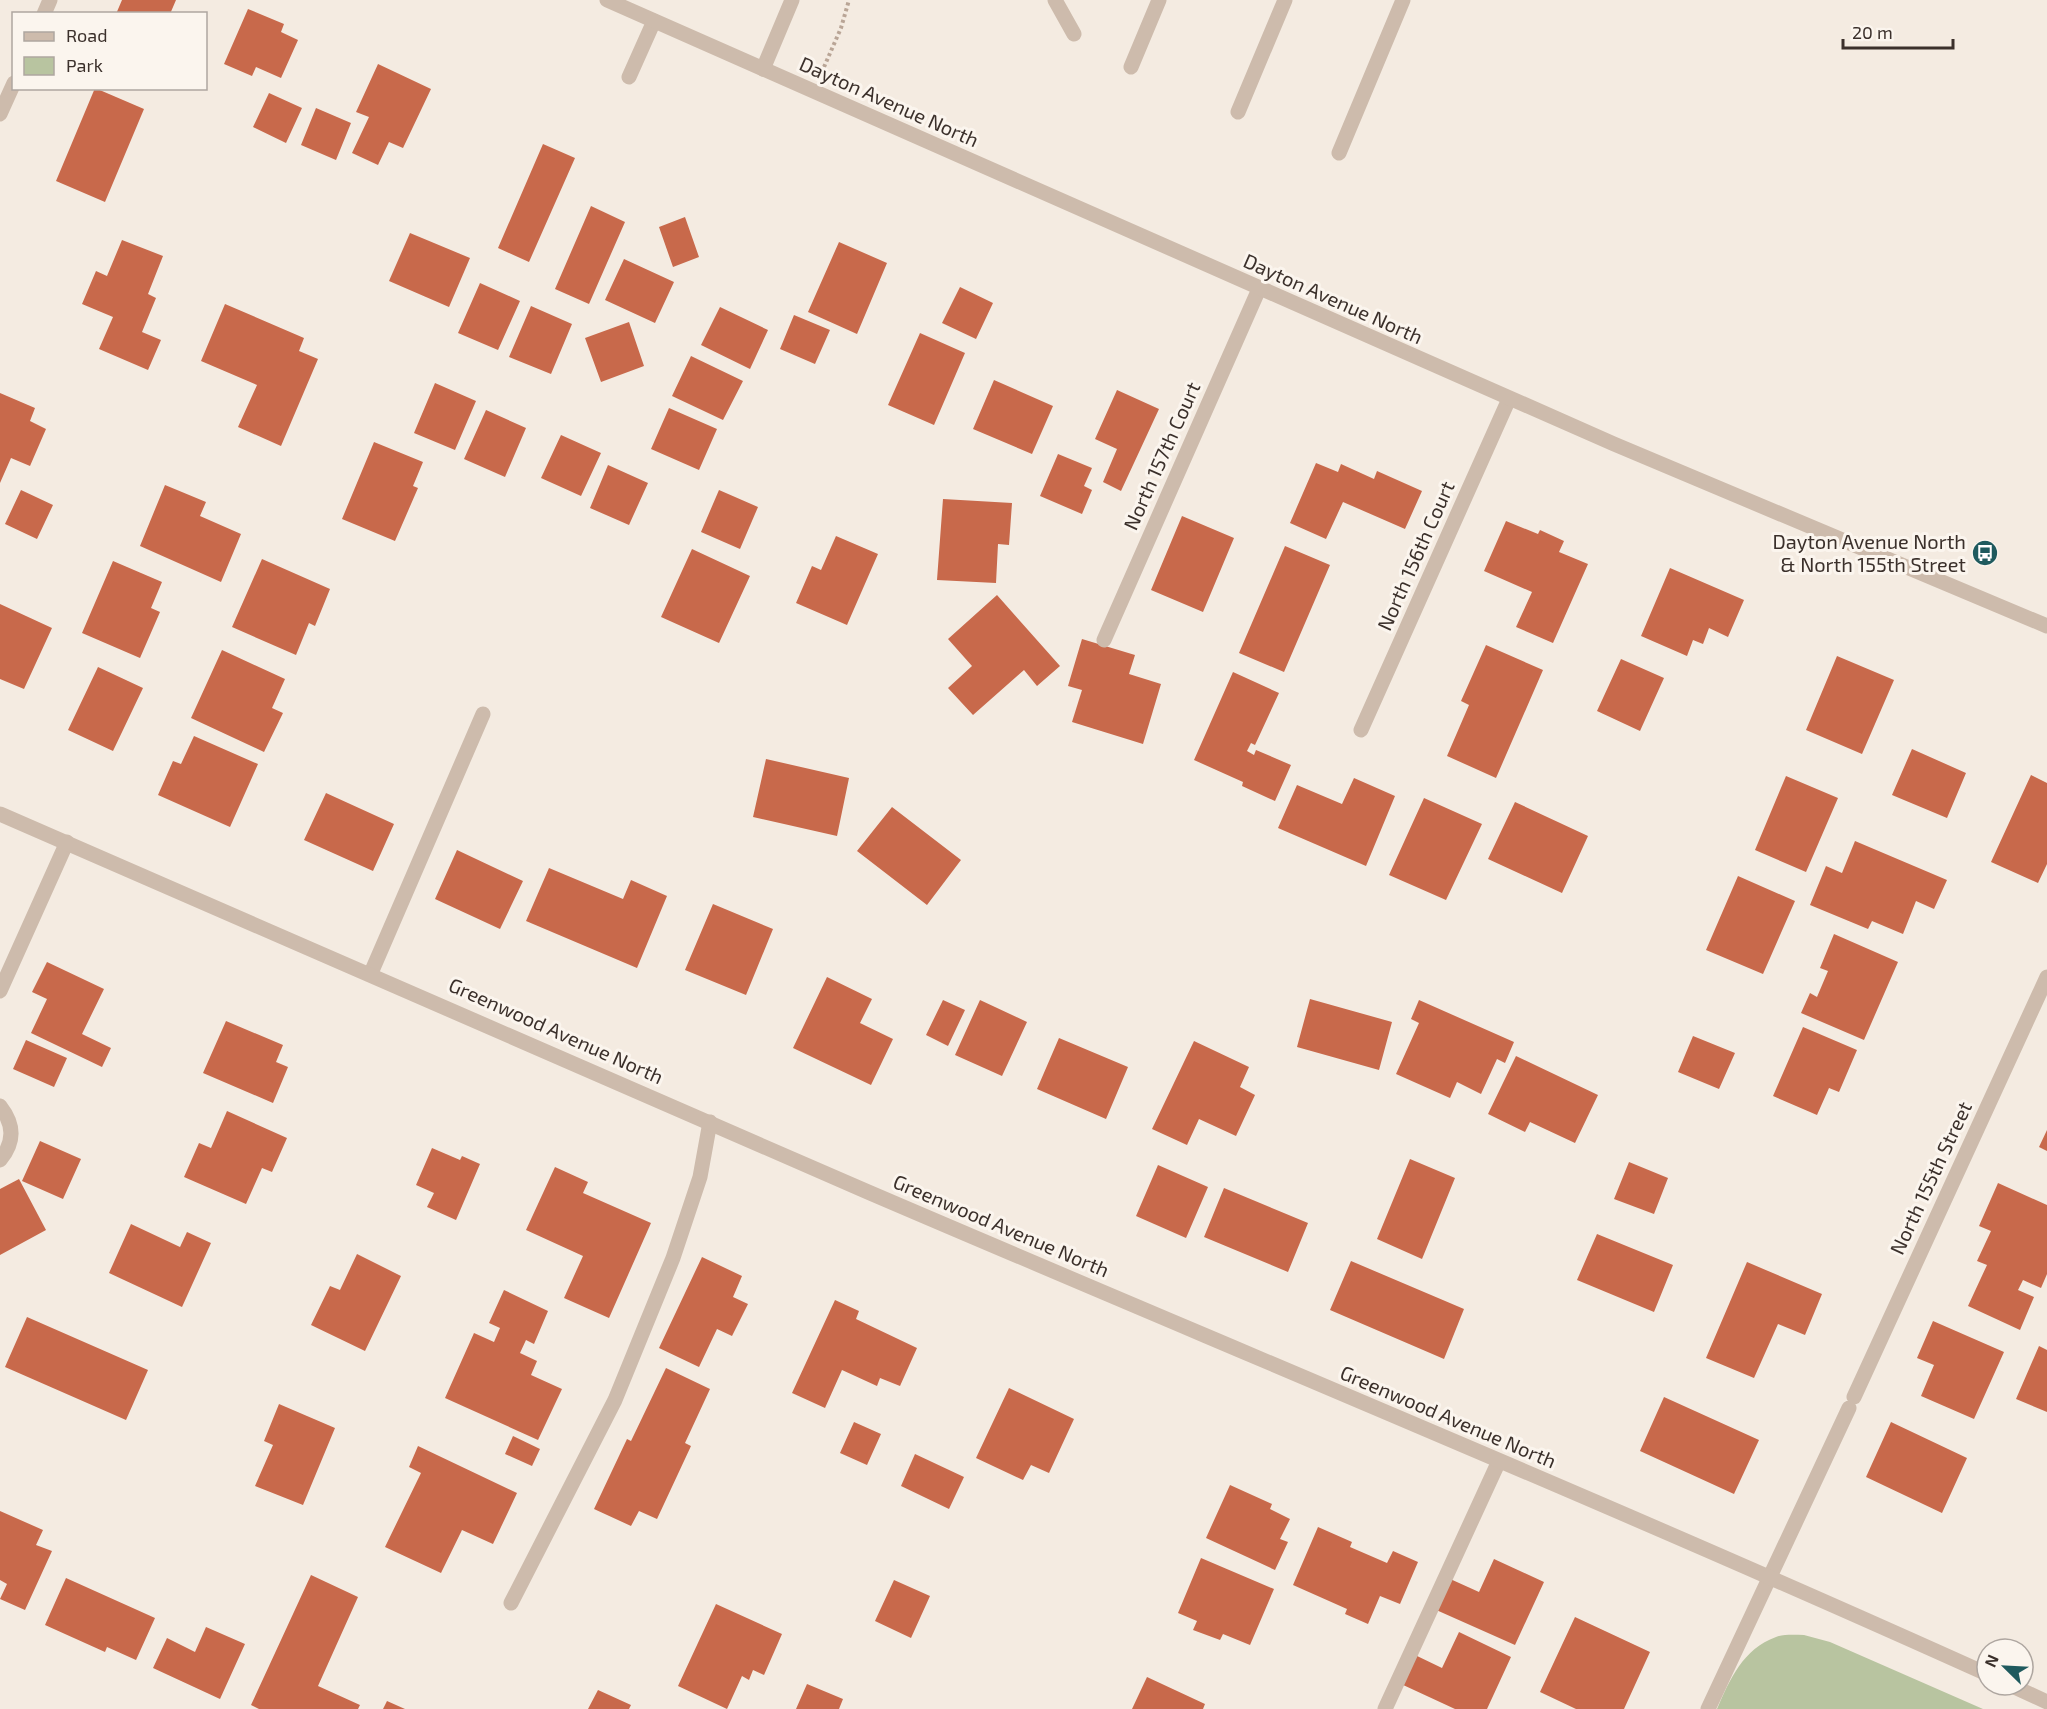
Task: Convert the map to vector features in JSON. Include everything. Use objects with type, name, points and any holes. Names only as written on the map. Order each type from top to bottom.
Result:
[{"type":"street","name":"Dayton Avenue North","points":[[607,0],[1509,399],[2047,626]]},
{"type":"street","points":[[763,69],[792,0]]},
{"type":"street","points":[[1055,0],[1074,34]]},
{"type":"street","points":[[1131,67],[1159,0]]},
{"type":"street","points":[[1238,112],[1286,0]]},
{"type":"street","points":[[1339,153],[1404,0]]},
{"type":"street","points":[[629,77],[654,21]]},
{"type":"street","points":[[0,114],[12,87]]},
{"type":"street","name":"North 157th Court","points":[[1104,640],[1259,289]]},
{"type":"street","name":"North 156th Court","points":[[1361,730],[1509,399]]},
{"type":"street","points":[[371,973],[483,714]]},
{"type":"street","name":"Greenwood Avenue North","points":[[0,814],[371,973],[854,1186],[1770,1577],[1975,1669]]},
{"type":"street","points":[[0,991],[67,842]]},
{"type":"street","name":"North 155th Street","points":[[1708,1709],[2047,977]]},
{"type":"street","points":[[0,1106],[9,1121],[11,1139],[7,1151],[0,1160]]},
{"type":"street","points":[[511,1603],[615,1400],[673,1258],[700,1177],[710,1122]]},
{"type":"street","points":[[1385,1709],[1499,1461]]},
{"type":"path","points":[[814,92],[841,28],[849,0]]},
{"type":"green space","points":[[1804,1635],[1830,1642],[1983,1709],[1717,1709],[1739,1666],[1755,1649],[1779,1636]]},
{"type":"building","points":[[122,0],[176,0],[171,12],[117,12]]},
{"type":"building","points":[[248,9],[284,24],[281,32],[298,40],[281,78],[256,67],[252,76],[224,64]]},
{"type":"building","points":[[378,64],[431,89],[403,148],[389,142],[378,165],[352,153],[369,117],[356,112]]},
{"type":"building","points":[[94,90],[100,90],[144,109],[105,202],[56,181]]},
{"type":"building","points":[[269,93],[302,108],[286,143],[253,127]]},
{"type":"building","points":[[316,108],[351,123],[336,160],[301,145]]},
{"type":"building","points":[[543,144],[575,158],[529,262],[498,248]]},
{"type":"building","points":[[591,206],[625,222],[589,304],[555,289]]},
{"type":"building","points":[[685,217],[699,257],[673,267],[659,227]]},
{"type":"building","points":[[410,233],[470,258],[449,307],[389,281]]},
{"type":"building","points":[[122,240],[163,256],[148,294],[156,298],[142,332],[161,340],[148,370],[99,349],[113,317],[82,304],[96,271],[107,276]]},
{"type":"building","points":[[839,242],[887,263],[857,334],[808,312]]},
{"type":"building","points":[[624,259],[674,282],[655,323],[605,300]]},
{"type":"building","points":[[480,283],[520,301],[498,350],[458,333]]},
{"type":"building","points":[[960,287],[993,303],[976,339],[942,323]]},
{"type":"building","points":[[225,304],[304,338],[299,351],[318,359],[281,446],[238,427],[257,385],[201,361]]},
{"type":"building","points":[[531,306],[572,324],[551,374],[509,357]]},
{"type":"building","points":[[720,307],[768,330],[750,369],[701,345]]},
{"type":"building","points":[[794,315],[830,330],[815,364],[780,349]]},
{"type":"building","points":[[629,322],[644,366],[601,382],[585,338]]},
{"type":"building","points":[[920,333],[965,353],[934,425],[888,405]]},
{"type":"building","points":[[691,356],[743,381],[723,420],[672,396]]},
{"type":"building","points":[[994,380],[1053,406],[1032,454],[973,429]]},
{"type":"building","points":[[435,383],[476,401],[455,450],[414,433]]},
{"type":"building","points":[[1117,390],[1159,409],[1121,491],[1103,482],[1117,449],[1095,439]]},
{"type":"building","points":[[0,393],[35,408],[30,421],[46,429],[30,466],[11,458],[0,483]]},
{"type":"building","points":[[669,408],[717,429],[699,470],[651,449]]},
{"type":"building","points":[[486,410],[526,428],[505,477],[464,459]]},
{"type":"building","points":[[561,435],[601,453],[581,496],[541,478]]},
{"type":"building","points":[[374,442],[423,462],[413,486],[418,488],[395,541],[342,519]]},
{"type":"building","points":[[1058,454],[1092,468],[1084,486],[1092,490],[1082,514],[1040,496]]},
{"type":"building","points":[[1316,463],[1338,472],[1341,464],[1374,479],[1377,471],[1422,491],[1405,529],[1343,502],[1326,539],[1290,523]]},
{"type":"building","points":[[608,465],[648,483],[629,525],[590,508]]},
{"type":"building","points":[[165,485],[206,502],[200,516],[241,534],[221,582],[140,546]]},
{"type":"building","points":[[21,490],[53,505],[37,539],[5,524]]},
{"type":"building","points":[[719,490],[758,507],[740,549],[701,532]]},
{"type":"building","points":[[943,499],[1012,503],[1009,545],[998,544],[996,583],[937,580]]},
{"type":"building","points":[[1182,516],[1234,538],[1203,612],[1151,590]]},
{"type":"building","points":[[1506,521],[1538,534],[1540,530],[1564,541],[1559,552],[1588,564],[1553,643],[1516,627],[1532,592],[1484,571]]},
{"type":"building","points":[[836,536],[878,554],[847,625],[796,603],[812,566],[821,570]]},
{"type":"building","points":[[1285,546],[1330,565],[1284,672],[1239,653]]},
{"type":"building","points":[[692,549],[750,576],[719,643],[661,617]]},
{"type":"building","points":[[262,559],[330,589],[315,626],[309,623],[296,655],[232,627]]},
{"type":"building","points":[[113,561],[162,582],[151,608],[160,612],[140,658],[82,633]]},
{"type":"building","points":[[1670,568],[1744,600],[1728,637],[1709,628],[1703,644],[1693,640],[1687,656],[1641,636]]},
{"type":"building","points":[[997,595],[1060,666],[1037,686],[1024,670],[973,715],[948,688],[972,666],[948,639]]},
{"type":"building","points":[[0,604],[52,628],[24,689],[0,679]]},
{"type":"building","points":[[1082,639],[1135,655],[1129,674],[1161,684],[1143,744],[1072,722],[1082,690],[1068,686]]},
{"type":"building","points":[[1486,645],[1543,670],[1496,778],[1447,756],[1469,705],[1461,701]]},
{"type":"building","points":[[222,650],[285,679],[272,708],[283,713],[264,752],[191,718]]},
{"type":"building","points":[[1837,656],[1894,680],[1862,754],[1806,730]]},
{"type":"building","points":[[1621,659],[1664,678],[1640,731],[1597,711]]},
{"type":"building","points":[[98,667],[143,688],[113,751],[68,730]]},
{"type":"building","points":[[1233,672],[1279,693],[1255,745],[1251,743],[1247,751],[1254,755],[1256,750],[1291,765],[1275,801],[1242,786],[1243,782],[1194,760]]},
{"type":"building","points":[[194,736],[258,764],[230,827],[158,795],[173,761],[181,764]]},
{"type":"building","points":[[1912,749],[1966,773],[1947,818],[1892,795]]},
{"type":"building","points":[[766,759],[849,778],[837,836],[753,817]]},
{"type":"building","points":[[2031,775],[2047,783],[2047,864],[2038,883],[1991,862]]},
{"type":"building","points":[[1786,776],[1838,798],[1806,872],[1755,850]]},
{"type":"building","points":[[1354,778],[1395,796],[1366,866],[1278,828],[1297,785],[1342,804]]},
{"type":"building","points":[[326,793],[394,824],[373,871],[304,840]]},
{"type":"building","points":[[1424,798],[1482,824],[1446,900],[1389,875]]},
{"type":"building","points":[[1515,802],[1588,836],[1562,893],[1488,859]]},
{"type":"building","points":[[892,807],[961,860],[927,905],[857,851]]},
{"type":"building","points":[[1855,841],[1947,880],[1934,909],[1916,901],[1903,934],[1872,921],[1868,929],[1810,905],[1826,866],[1842,873]]},
{"type":"building","points":[[457,850],[523,881],[500,929],[435,899]]},
{"type":"building","points":[[549,868],[623,899],[631,880],[667,896],[637,968],[526,921]]},
{"type":"building","points":[[1738,876],[1795,901],[1763,974],[1706,950]]},
{"type":"building","points":[[713,904],[773,929],[746,995],[685,970]]},
{"type":"building","points":[[1834,934],[1898,962],[1864,1040],[1801,1013],[1810,993],[1817,997],[1828,971],[1820,968]]},
{"type":"building","points":[[47,962],[104,989],[82,1034],[111,1048],[102,1067],[31,1033],[47,999],[32,992]]},
{"type":"building","points":[[827,977],[872,999],[860,1023],[893,1039],[871,1085],[793,1048]]},
{"type":"building","points":[[1310,999],[1392,1022],[1379,1070],[1297,1047]]},
{"type":"building","points":[[943,1000],[965,1010],[948,1046],[926,1035]]},
{"type":"building","points":[[980,1000],[1027,1022],[1002,1076],[955,1055]]},
{"type":"building","points":[[1419,1000],[1514,1042],[1505,1063],[1497,1059],[1481,1094],[1457,1082],[1450,1098],[1396,1074],[1419,1023],[1411,1019]]},
{"type":"building","points":[[226,1021],[283,1045],[276,1062],[288,1067],[273,1103],[203,1073]]},
{"type":"building","points":[[1803,1027],[1857,1050],[1839,1092],[1829,1088],[1817,1115],[1773,1096]]},
{"type":"building","points":[[1693,1036],[1735,1053],[1719,1089],[1678,1072]]},
{"type":"building","points":[[1059,1038],[1128,1067],[1106,1119],[1037,1089]]},
{"type":"building","points":[[26,1040],[67,1058],[54,1087],[13,1069]]},
{"type":"building","points":[[1194,1041],[1249,1067],[1240,1087],[1255,1095],[1236,1136],[1199,1119],[1187,1145],[1152,1129]]},
{"type":"building","points":[[1516,1056],[1598,1095],[1575,1143],[1530,1122],[1525,1132],[1488,1114]]},
{"type":"building","points":[[227,1111],[287,1138],[272,1172],[262,1168],[246,1204],[184,1177],[199,1143],[211,1148]]},
{"type":"building","points":[[2047,1130],[2047,1151],[2039,1147]]},
{"type":"building","points":[[40,1141],[81,1159],[63,1199],[22,1181]]},
{"type":"building","points":[[432,1148],[460,1160],[462,1156],[480,1164],[456,1220],[427,1207],[434,1193],[416,1185]]},
{"type":"building","points":[[1410,1159],[1455,1178],[1422,1259],[1377,1239]]},
{"type":"building","points":[[1629,1162],[1668,1178],[1654,1214],[1614,1199]]},
{"type":"building","points":[[1158,1165],[1208,1187],[1186,1238],[1136,1216]]},
{"type":"building","points":[[555,1167],[588,1182],[583,1193],[651,1223],[609,1318],[564,1298],[583,1256],[526,1230]]},
{"type":"building","points":[[19,1179],[46,1230],[0,1255],[0,1189]]},
{"type":"building","points":[[1998,1183],[2047,1205],[2047,1274],[2041,1288],[2023,1280],[2018,1290],[2034,1297],[2020,1330],[1968,1306],[1987,1265],[1977,1261],[1991,1231],[1979,1226]]},
{"type":"building","points":[[1224,1188],[1308,1223],[1288,1272],[1204,1237]]},
{"type":"building","points":[[131,1224],[180,1247],[187,1232],[211,1243],[182,1307],[109,1273]]},
{"type":"building","points":[[1597,1234],[1673,1265],[1654,1312],[1577,1280]]},
{"type":"building","points":[[357,1254],[401,1276],[365,1351],[311,1325],[330,1286],[340,1290]]},
{"type":"building","points":[[702,1257],[742,1276],[733,1297],[748,1304],[732,1336],[717,1329],[699,1367],[659,1348]]},
{"type":"building","points":[[1351,1261],[1464,1309],[1444,1359],[1330,1310]]},
{"type":"building","points":[[1747,1262],[1822,1294],[1805,1335],[1778,1324],[1754,1378],[1706,1358]]},
{"type":"building","points":[[504,1290],[548,1311],[534,1344],[526,1340],[520,1353],[537,1361],[531,1375],[562,1389],[538,1440],[445,1398],[474,1333],[494,1342],[500,1328],[489,1323]]},
{"type":"building","points":[[835,1300],[859,1311],[856,1319],[917,1348],[900,1386],[880,1378],[877,1386],[842,1370],[825,1408],[792,1393]]},
{"type":"building","points":[[27,1317],[148,1370],[126,1420],[5,1367]]},
{"type":"building","points":[[1933,1321],[2004,1352],[1974,1419],[1921,1396],[1934,1365],[1917,1358]]},
{"type":"building","points":[[2039,1346],[2047,1350],[2047,1412],[2016,1399]]},
{"type":"building","points":[[666,1368],[710,1389],[685,1443],[691,1446],[657,1519],[639,1511],[631,1526],[594,1509],[627,1439],[631,1441]]},
{"type":"building","points":[[1009,1388],[1074,1419],[1049,1473],[1031,1465],[1023,1480],[976,1458]]},
{"type":"building","points":[[1664,1397],[1759,1440],[1734,1494],[1640,1451]]},
{"type":"building","points":[[279,1404],[335,1428],[303,1505],[255,1486],[273,1445],[264,1441]]},
{"type":"building","points":[[854,1422],[881,1434],[867,1465],[840,1453]]},
{"type":"building","points":[[1891,1422],[1967,1458],[1942,1513],[1866,1477]]},
{"type":"building","points":[[513,1436],[540,1449],[532,1466],[505,1454]]},
{"type":"building","points":[[418,1446],[517,1493],[493,1544],[462,1530],[441,1573],[385,1547],[421,1473],[409,1467]]},
{"type":"building","points":[[915,1454],[964,1477],[949,1509],[901,1486]]},
{"type":"building","points":[[1230,1485],[1272,1504],[1270,1509],[1290,1519],[1280,1539],[1288,1542],[1275,1570],[1206,1538]]},
{"type":"building","points":[[0,1511],[43,1530],[36,1545],[52,1551],[25,1610],[0,1599],[7,1584],[0,1580]]},
{"type":"building","points":[[1318,1527],[1352,1542],[1350,1547],[1387,1563],[1393,1551],[1418,1562],[1400,1604],[1380,1596],[1368,1624],[1345,1614],[1347,1609],[1293,1585]]},
{"type":"building","points":[[1201,1558],[1274,1589],[1250,1645],[1223,1634],[1220,1640],[1193,1630],[1197,1621],[1178,1613]]},
{"type":"building","points":[[1494,1559],[1544,1582],[1515,1645],[1434,1609],[1448,1578],[1479,1592]]},
{"type":"building","points":[[311,1575],[358,1597],[318,1686],[360,1705],[358,1709],[259,1709],[251,1705]]},
{"type":"building","points":[[66,1578],[155,1618],[136,1660],[107,1647],[105,1652],[45,1625]]},
{"type":"building","points":[[894,1580],[930,1596],[911,1638],[875,1621]]},
{"type":"building","points":[[716,1604],[782,1634],[764,1675],[753,1670],[749,1680],[742,1676],[727,1709],[678,1686]]},
{"type":"building","points":[[1575,1617],[1650,1652],[1624,1709],[1576,1709],[1540,1692]]},
{"type":"building","points":[[206,1627],[245,1644],[220,1699],[153,1668],[167,1638],[195,1652]]},
{"type":"building","points":[[1459,1632],[1511,1657],[1487,1709],[1455,1709],[1401,1684],[1415,1655],[1442,1668]]},
{"type":"building","points":[[1147,1677],[1205,1704],[1203,1709],[1132,1709]]},
{"type":"building","points":[[807,1684],[843,1699],[839,1709],[796,1709]]},
{"type":"building","points":[[598,1690],[631,1705],[629,1709],[588,1709]]},
{"type":"building","points":[[387,1701],[405,1709],[383,1709]]},
{"type":"place","name":"Dayton Avenue North & North 155th Street","points":[[1985,553]]}]
